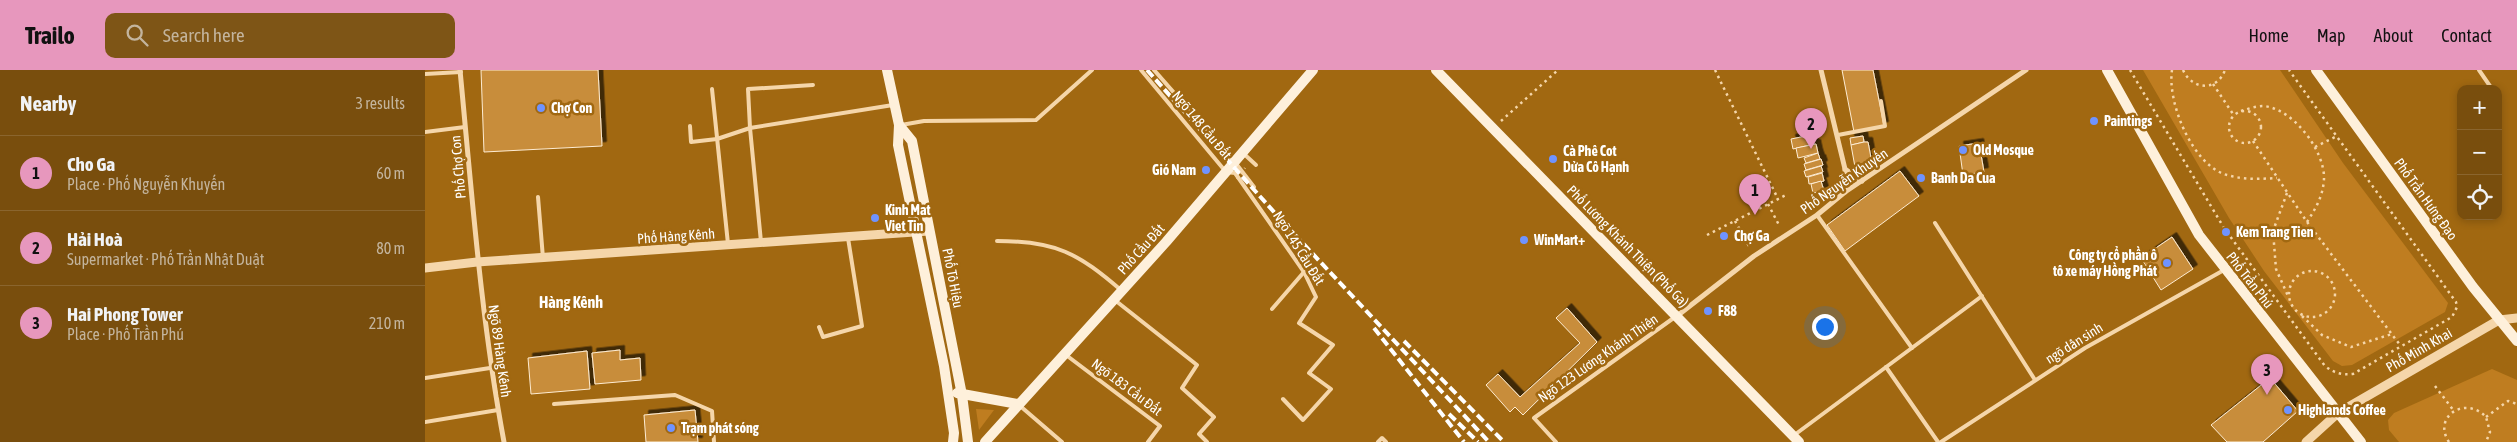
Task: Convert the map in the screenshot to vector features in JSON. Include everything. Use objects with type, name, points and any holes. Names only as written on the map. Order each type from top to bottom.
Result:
[{"type":"main road","name":"Phố Tô Hiệu","points":[[887,70],[893,105],[899,125],[912,141],[962,394],[967,442]]},
{"type":"main road","name":"Phố Cầu Đất","points":[[985,442],[1017,404],[1114,300],[1313,70]]},
{"type":"main road","name":"Phố Lương Khánh Thiện (Phố Ga)","points":[[1436,70],[1796,439]]},
{"type":"main road","name":"Phố Trần Phú","points":[[2107,70],[2199,235],[2224,270],[2361,442]]},
{"type":"main road","name":"Phố Trần Hưng Đạo","points":[[2316,70],[2473,287],[2517,340]]},
{"type":"main road","name":"Phố Tô Hiệu","points":[[899,125],[897,145],[948,390],[954,433],[953,442]]},
{"type":"main road","points":[[948,390],[1017,404]]},
{"type":"street","points":[[1821,70],[1845,169],[1845,192]]},
{"type":"street","name":"Phố Nguyễn Khuyến","points":[[1677,316],[1754,256],[1817,215],[1845,192],[2026,70]]},
{"type":"street","name":"Phố Chợ Con","points":[[461,71],[477,262]]},
{"type":"street","points":[[1845,169],[1862,181]]},
{"type":"street","name":"Phố Hàng Kênh","points":[[425,268],[477,262],[929,231]]},
{"type":"street","name":"Ngõ 89 Hàng Kênh","points":[[477,262],[490,368],[504,442]]},
{"type":"street","name":"Phố Minh Khai","points":[[2306,442],[2338,413],[2499,320],[2517,318]]},
{"type":"lane","points":[[899,125],[924,121],[1036,120],[1092,70]]},
{"type":"lane","name":"Ngõ 148 Cầu Đất","points":[[1141,70],[1226,172]]},
{"type":"lane","points":[[1154,70],[1254,187]]},
{"type":"lane","points":[[2479,70],[2489,85]]},
{"type":"lane","points":[[425,74],[461,71]]},
{"type":"lane","points":[[761,242],[748,89],[813,85]]},
{"type":"lane","points":[[712,89],[728,246]]},
{"type":"lane","points":[[1838,135],[1885,126],[1881,100]]},
{"type":"lane","points":[[690,126],[691,142],[717,139],[750,128],[893,105]]},
{"type":"lane","points":[[425,132],[465,127]]},
{"type":"lane","points":[[1243,152],[1256,165]]},
{"type":"lane","name":"Ngõ 145 Cầu Đất","points":[[1226,172],[1235,173],[1304,272],[1316,297],[1299,324],[1333,345],[1309,373],[1331,389],[1303,420],[1283,399]]},
{"type":"lane","points":[[538,197],[543,258]]},
{"type":"lane","points":[[1817,215],[1912,348]]},
{"type":"lane","points":[[1935,223],[2035,380]]},
{"type":"lane","points":[[819,327],[823,338],[862,326],[848,236]]},
{"type":"lane","points":[[997,241],[1030,241],[1067,251],[1101,273],[1121,291]]},
{"type":"lane","name":"ngõ dân sinh","points":[[1939,442],[2085,348],[2224,270]]},
{"type":"lane","points":[[1272,309],[1304,272]]},
{"type":"lane","points":[[1796,439],[1886,367],[1982,296]]},
{"type":"lane","points":[[1114,300],[1197,364],[1182,388],[1214,417],[1199,434],[1207,442]]},
{"type":"lane","name":"Ngõ 123 Lương Khánh Thiện","points":[[1556,442],[1534,418],[1677,316]]},
{"type":"lane","name":"Ngõ 183 Cầu Đất","points":[[1065,354],[1160,426],[1148,442]]},
{"type":"lane","points":[[1886,367],[1939,442]]},
{"type":"lane","points":[[425,378],[490,368]]},
{"type":"lane","points":[[553,404],[675,395],[712,410],[714,442]]},
{"type":"lane","points":[[1017,404],[1062,442]]},
{"type":"lane","points":[[425,422],[498,410]]},
{"type":"lane","points":[[1378,442],[1382,438],[1386,442]]},
{"type":"path","points":[[1492,128],[1558,70]]},
{"type":"path","points":[[1715,70],[1778,199]]},
{"type":"path","points":[[2130,70],[2224,228],[2325,366],[2337,373],[2353,374],[2452,317],[2457,308],[2456,302],[2289,70]]},
{"type":"path","points":[[2172,70],[2171,78],[2176,106],[2186,133],[2203,161],[2226,175],[2247,179],[2277,178]]},
{"type":"path","points":[[2183,70],[2191,82],[2198,85],[2213,84],[2219,81],[2225,70]]},
{"type":"path","points":[[2213,84],[2233,115]]},
{"type":"path","points":[[2241,111],[2252,112],[2260,120],[2260,132],[2253,141],[2242,143],[2232,138],[2228,125],[2233,115],[2241,111],[2263,106],[2278,110],[2309,135],[2320,155],[2324,178],[2320,201],[2307,222]]},
{"type":"path","points":[[2315,147],[2337,136]]},
{"type":"path","points":[[2253,141],[2307,222],[2401,345]]},
{"type":"path","points":[[1237,179],[1245,168]]},
{"type":"path","points":[[2287,193],[2273,231],[2276,269],[2290,300],[2299,313],[2321,335],[2351,347],[2392,334]]},
{"type":"path","points":[[1707,235],[1788,194]]},
{"type":"path","points":[[1768,204],[1785,236]]},
{"type":"path","points":[[1735,221],[1754,256]]},
{"type":"path","points":[[2290,300],[2291,284],[2297,275],[2304,272],[2320,272],[2332,282],[2334,300],[2325,313],[2318,316],[2306,316],[2299,313]]},
{"type":"path","points":[[2435,386],[2454,410]]},
{"type":"path","points":[[2486,417],[2508,401],[2517,404]]},
{"type":"path","points":[[2449,442],[2444,431],[2445,423],[2454,410],[2465,406],[2473,407],[2486,417],[2490,432],[2486,442]]},
{"type":"shaded area","points":[[2143,70],[2280,70],[2343,163],[2448,303],[2445,312],[2352,365],[2342,366],[2333,361],[2264,271],[2229,218]]},
{"type":"shaded area","points":[[2492,369],[2517,380],[2517,442],[2399,442],[2389,430],[2388,420],[2394,413]]},
{"type":"shaded area","points":[[976,409],[994,410],[979,430]]},
{"type":"building","name":"Chợ Con","points":[[481,70],[598,70],[602,146],[484,152]]},
{"type":"building","points":[[1842,70],[1873,70],[1884,126],[1854,132]]},
{"type":"building","points":[[1811,135],[1814,144],[1793,149],[1791,139]]},
{"type":"building","points":[[1863,136],[1864,142],[1851,145],[1850,138]]},
{"type":"building","points":[[1868,142],[1872,163],[1855,167],[1851,145]]},
{"type":"building","points":[[1979,143],[1984,172],[1963,175],[1959,146]]},
{"type":"building","points":[[1816,144],[1818,153],[1798,158],[1796,148]]},
{"type":"building","points":[[1818,153],[1820,159],[1806,163],[1804,158]]},
{"type":"building","points":[[1821,159],[1823,165],[1806,170],[1804,164]]},
{"type":"building","points":[[1821,166],[1823,172],[1806,177],[1804,171]]},
{"type":"building","points":[[1900,171],[1919,196],[1845,251],[1827,225]]},
{"type":"building","points":[[1822,173],[1824,181],[1809,184],[1808,177]]},
{"type":"building","points":[[1821,181],[1824,191],[1813,193],[1811,184]]},
{"type":"building","name":"Công ty cổ phần ô tô xe máy Hồng Phát","points":[[2172,237],[2193,269],[2161,290],[2141,258]]},
{"type":"building","points":[[1567,308],[1597,342],[1523,415],[1515,407],[1510,412],[1486,385],[1498,374],[1520,397],[1580,343],[1556,318]]},
{"type":"building","points":[[620,350],[620,360],[640,358],[641,380],[595,384],[592,353]]},
{"type":"building","points":[[587,351],[590,389],[531,394],[528,358]]},
{"type":"building","points":[[2270,378],[2298,411],[2263,442],[2227,442],[2211,425]]},
{"type":"building","name":"Trạm phát sóng","points":[[695,410],[698,442],[646,442],[644,415]]},
{"type":"railway","points":[[1147,70],[1282,221],[1489,442]]},
{"type":"railway","points":[[1374,328],[1464,442]]},
{"type":"railway","points":[[1404,341],[1504,442]]},
{"type":"railway","points":[[1449,414],[1478,442]]},
{"type":"place","name":"Chợ Con","points":[[541,108]]},
{"type":"place","name":"Paintings","points":[[2094,121]]},
{"type":"place","name":"Hải Hoà","points":[[1811,149]]},
{"type":"place","name":"Old Mosque","points":[[1963,150]]},
{"type":"place","name":"Cà Phê Cot Dửa Cô Hạnh","points":[[1553,159]]},
{"type":"place","name":"Gió Nam","points":[[1206,170]]},
{"type":"place","name":"Banh Da Cua","points":[[1921,178]]},
{"type":"place","name":"Cho Ga","points":[[1755,215]]},
{"type":"place","name":"Kinh Mat Viet Tin","points":[[875,218]]},
{"type":"place","name":"Kem Trang Tien","points":[[2226,232]]},
{"type":"place","name":"Chợ Ga","points":[[1724,236]]},
{"type":"place","name":"WinMart+","points":[[1524,240]]},
{"type":"place","name":"Công ty cổ phần ô tô xe máy Hồng Phát","points":[[2167,263]]},
{"type":"place","name":"F88","points":[[1708,311]]},
{"type":"place","name":"Hai Phong Tower","points":[[2267,395]]},
{"type":"place","name":"Highlands Coffee","points":[[2288,410]]},
{"type":"place","name":"Trạm phát sóng","points":[[671,428]]},
{"type":"district","name":"Hàng Kênh","points":[[571,302]]}]
